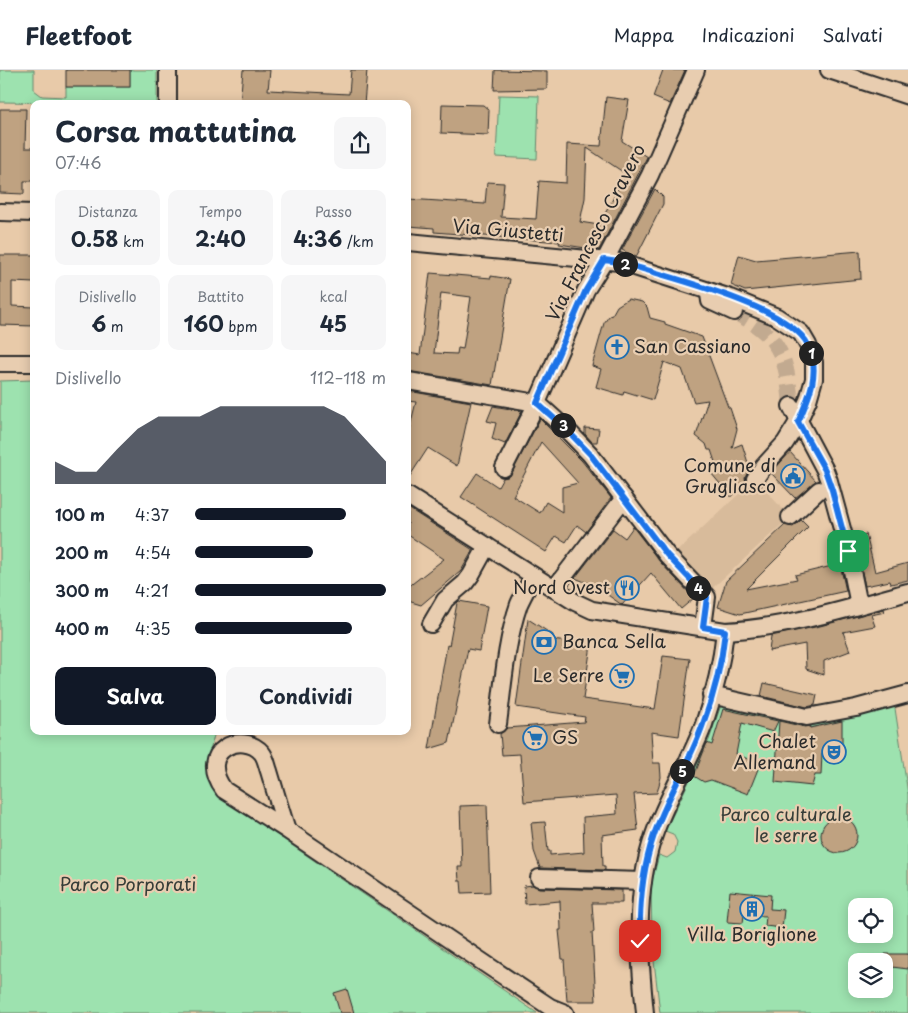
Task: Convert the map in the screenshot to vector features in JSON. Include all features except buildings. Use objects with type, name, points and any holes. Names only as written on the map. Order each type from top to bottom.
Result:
[{"type":"street","points":[[168,70],[168,100]]},
{"type":"street","name":"Via Francesco Cravero","points":[[504,468],[540,396],[586,290],[650,175],[696,70]]},
{"type":"street","points":[[829,70],[908,96]]},
{"type":"street","points":[[0,212],[30,213]]},
{"type":"street","name":"Via Giustetti","points":[[411,242],[619,262],[754,306],[777,317],[800,333],[808,345],[814,362],[814,379],[808,400],[798,422]]},
{"type":"street","points":[[708,290],[710,301],[734,312]]},
{"type":"street","points":[[0,363],[30,362]]},
{"type":"street","points":[[411,381],[540,396],[567,430],[590,454],[667,555],[707,597],[703,627]]},
{"type":"street","points":[[791,406],[825,470],[842,527],[859,605]]},
{"type":"street","points":[[755,479],[785,443],[798,422]]},
{"type":"street","points":[[790,517],[819,490]]},
{"type":"street","points":[[411,498],[533,576],[575,602],[592,610],[725,631],[772,626],[908,592]]},
{"type":"street","points":[[554,589],[624,498]]},
{"type":"street","points":[[431,624],[445,600],[465,583],[471,575],[487,546]]},
{"type":"street","points":[[498,724],[507,656],[514,625],[519,604],[533,576]]},
{"type":"street","points":[[634,1013],[645,1013],[640,910],[643,881],[654,835],[704,724],[721,661],[725,631]]},
{"type":"street","points":[[711,695],[807,718],[856,708],[908,694]]},
{"type":"street","points":[[287,830],[263,754],[252,746],[242,744],[232,745],[218,754],[214,769],[218,781],[224,790],[287,830],[550,1007],[565,1013]]},
{"type":"street","points":[[539,878],[643,881]]},
{"type":"shaded area","points":[[755,479],[790,517],[705,595],[670,558]]},
{"type":"green space","points":[[0,70],[34,70],[34,90],[42,96],[66,97],[66,87],[130,87],[130,70],[157,70],[157,100],[30,100],[30,102],[0,102]]},
{"type":"green space","points":[[499,95],[539,96],[537,159],[496,157]]},
{"type":"green space","name":"Parco Porporati","points":[[30,380],[30,735],[214,735],[209,757],[208,773],[210,781],[220,796],[537,1013],[0,1013],[0,381]]},
{"type":"green space","name":"Parco culturale le serre","points":[[722,702],[816,722],[894,702],[908,794],[908,1013],[660,1013],[652,943],[651,885],[659,855],[667,858],[675,852],[677,842],[673,834],[665,831],[709,740]]},
{"type":"tunnel","points":[[734,312],[762,330],[778,349],[787,374],[791,406]]},
{"type":"place","name":"San Cassiano","points":[[617,347]]},
{"type":"place","name":"Comune di Grugliasco","points":[[793,476]]},
{"type":"place","name":"Nord Ovest","points":[[627,588]]},
{"type":"place","name":"Banca Sella","points":[[544,642]]},
{"type":"place","name":"Le Serre","points":[[622,676]]},
{"type":"place","name":"GS","points":[[535,738]]},
{"type":"place","name":"Chalet Allemand","points":[[834,752]]},
{"type":"place","name":"Villa Boriglione","points":[[752,909]]},
{"type":"route","points":[[640,941],[640,910],[643,881],[654,835],[704,724],[721,661],[725,631],[703,627],[707,597],[667,555],[590,454],[537,403],[586,290],[604,260],[619,262],[754,306],[777,317],[800,333],[808,345],[814,362],[814,379],[808,400],[798,422],[825,470],[848,551]]}]
